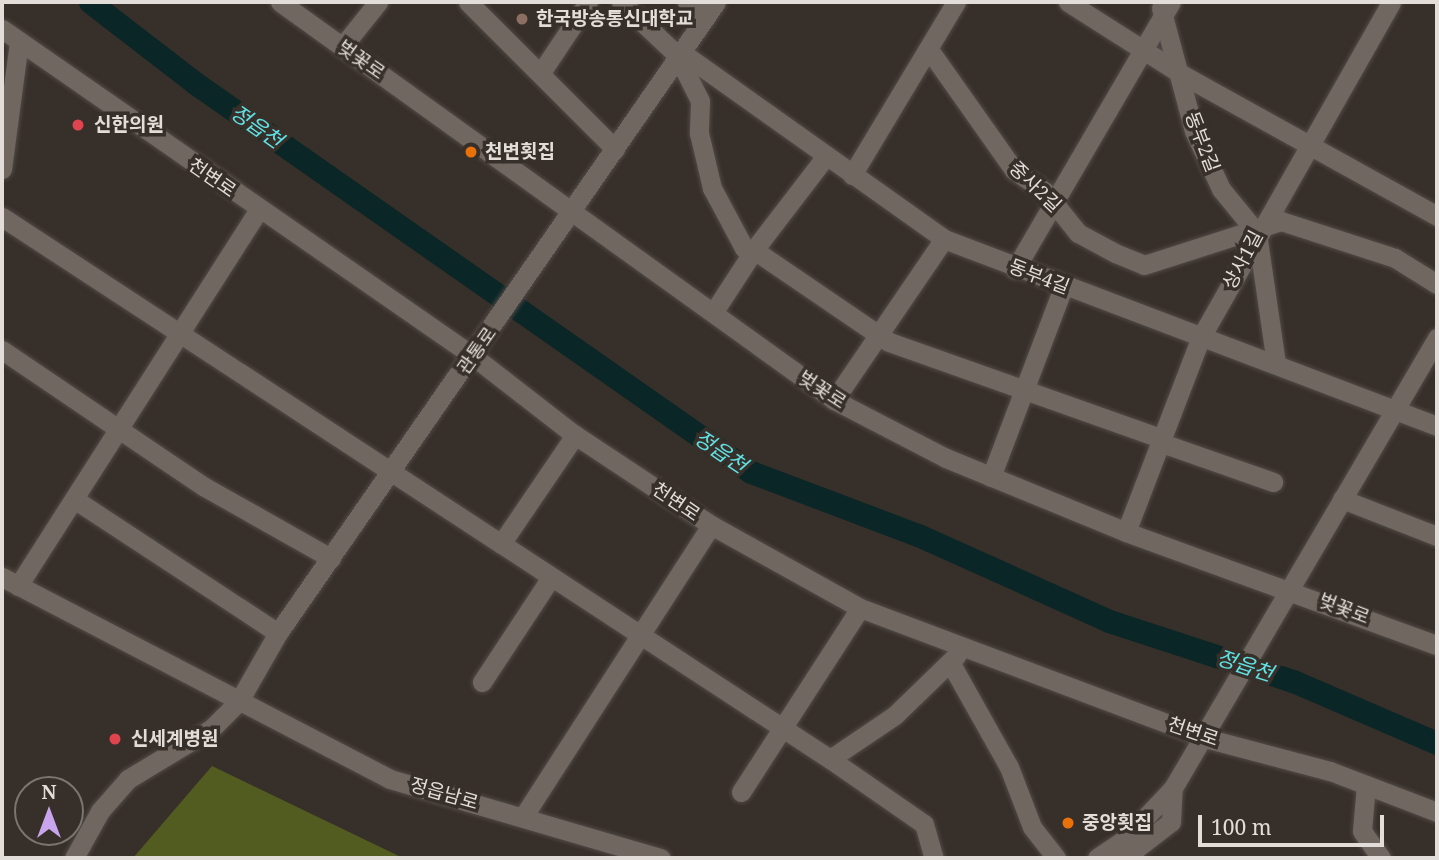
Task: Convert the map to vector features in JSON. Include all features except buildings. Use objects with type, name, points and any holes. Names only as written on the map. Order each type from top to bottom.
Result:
[{"type":"street","name":"벚꽃로","points":[[280,2],[575,208],[713,313],[834,400],[991,477],[1126,533],[1285,597],[1437,645]]},
{"type":"street","points":[[342,47],[378,2]]},
{"type":"street","points":[[468,2],[542,71],[615,149]]},
{"type":"street","points":[[542,71],[589,2]]},
{"type":"street","points":[[621,2],[679,53],[701,101],[699,133],[712,188],[744,248],[754,250],[879,332],[889,342],[1273,482]]},
{"type":"street","points":[[687,2],[711,9]]},
{"type":"street","points":[[852,174],[930,51],[956,2]]},
{"type":"street","points":[[1068,2],[1181,74],[1308,141],[1437,216]]},
{"type":"street","name":"상사1길","points":[[1126,533],[1201,337],[1308,141],[1391,2]]},
{"type":"street","points":[[1015,269],[1144,51],[1164,5]]},
{"type":"street","name":"동부2길","points":[[1164,5],[1194,131],[1221,189],[1257,233]]},
{"type":"street","name":"관통로","points":[[239,701],[278,633],[473,356],[711,9]]},
{"type":"street","name":"천변로","points":[[2,29],[258,210],[473,356],[575,435],[711,525],[860,608],[1205,738],[1366,785],[1437,812]]},
{"type":"street","points":[[2,169],[19,41]]},
{"type":"street","name":"중사2길","points":[[930,51],[1014,170],[1053,202],[1078,233],[1144,265],[1288,222],[1395,258],[1437,284]]},
{"type":"street","name":"동부4길","points":[[679,53],[944,239],[1015,269],[1437,426]]},
{"type":"street","points":[[713,313],[754,250],[826,156]]},
{"type":"street","points":[[10,582],[74,499],[122,429],[182,337],[258,210]]},
{"type":"street","points":[[2,217],[390,474],[501,544],[550,579],[830,759],[924,824],[934,858]]},
{"type":"street","points":[[1257,233],[1276,364]]},
{"type":"street","points":[[834,400],[944,239]]},
{"type":"street","points":[[991,477],[1026,392],[1063,286]]},
{"type":"street","points":[[1097,858],[1125,839],[1173,788],[1205,738],[1217,712],[1437,338]]},
{"type":"street","points":[[2,350],[203,486],[331,558]]},
{"type":"street","points":[[501,544],[575,435]]},
{"type":"street","points":[[74,499],[278,633]]},
{"type":"street","points":[[1342,499],[1437,536]]},
{"type":"street","points":[[523,817],[711,525]]},
{"type":"street","points":[[482,682],[550,579]]},
{"type":"street","name":"정읍남로","points":[[10,582],[390,779],[661,858]]},
{"type":"street","points":[[741,792],[779,727],[860,608]]},
{"type":"street","points":[[830,759],[895,715],[966,647]]},
{"type":"street","points":[[950,662],[1009,767],[1026,815],[1056,858]]},
{"type":"street","points":[[74,858],[100,811],[128,779],[211,729],[239,701]]},
{"type":"street","points":[[1366,785],[1362,831],[1381,858]]},
{"type":"street","points":[[1148,858],[1171,822],[1173,788]]},
{"type":"street","points":[[1124,858],[1171,822]]},
{"type":"green space","points":[[212,766],[403,858],[133,858]]},
{"type":"waterway","name":"정읍천","points":[[90,2],[195,83],[751,472],[918,535],[1109,621],[1293,681],[1437,743]]},
{"type":"place","name":"한국방송통신대학교","points":[[522,19]]},
{"type":"place","name":"신한의원","points":[[78,125]]},
{"type":"place","name":"천변횟집","points":[[471,152]]},
{"type":"place","name":"신세계병원","points":[[115,739]]},
{"type":"place","name":"중앙횟집","points":[[1068,823]]}]
